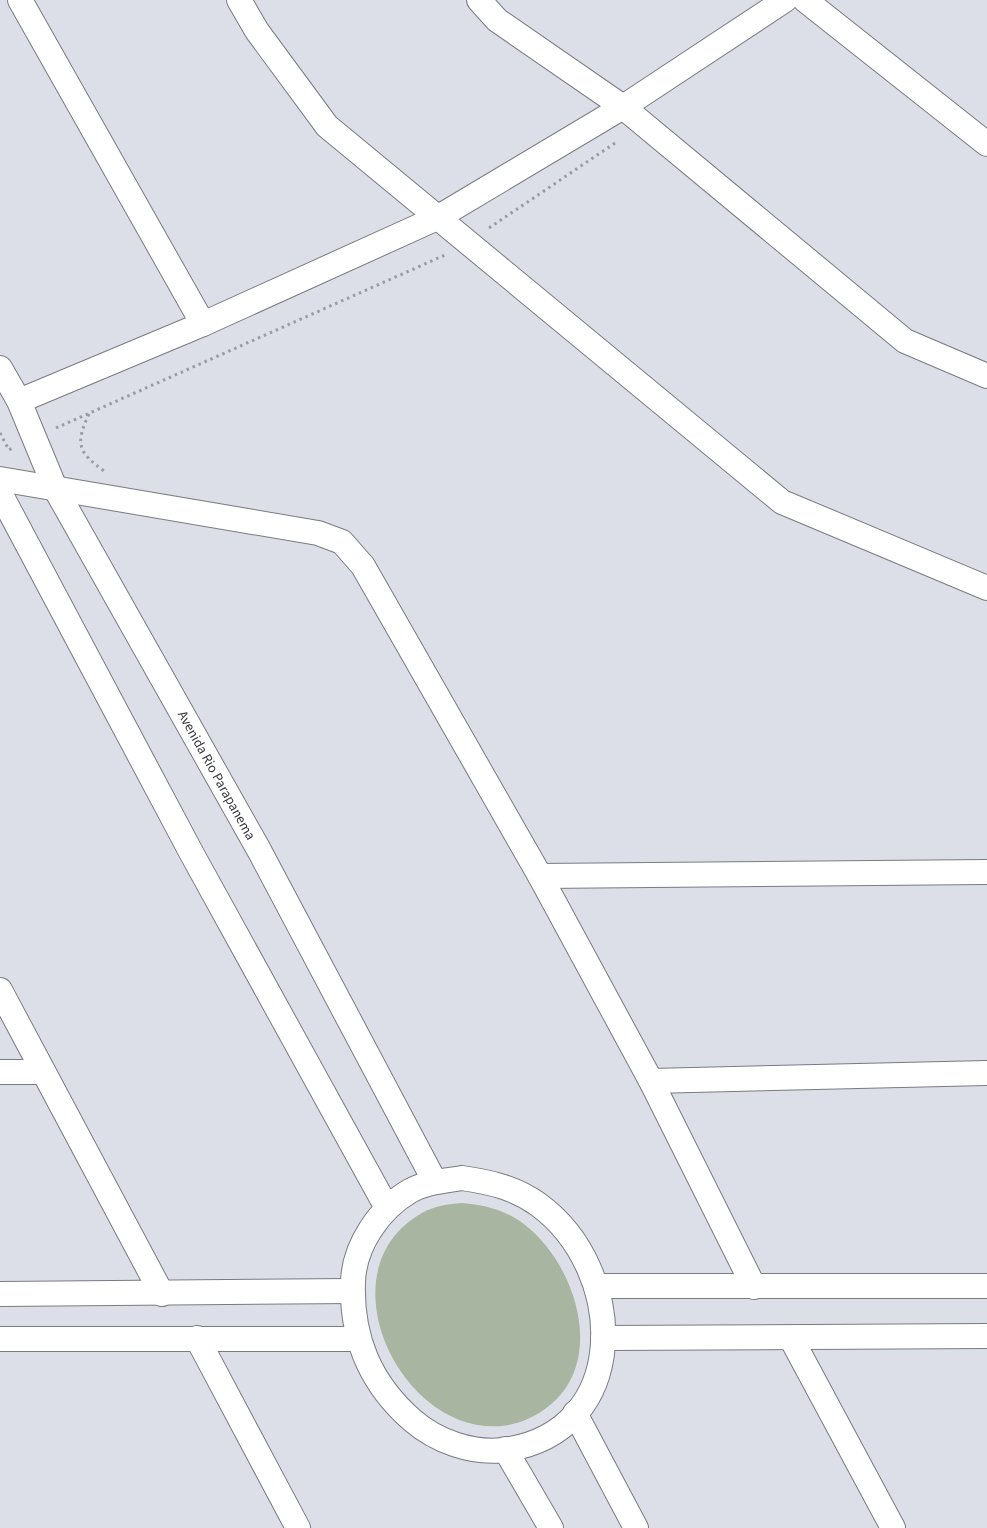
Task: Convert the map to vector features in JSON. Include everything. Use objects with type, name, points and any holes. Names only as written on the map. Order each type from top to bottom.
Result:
[{"type":"street","points":[[20,0],[203,324]]},
{"type":"street","points":[[239,0],[257,31],[327,126],[782,502],[987,588]]},
{"type":"street","points":[[479,0],[497,20],[622,107],[905,341],[987,376]]},
{"type":"street","points":[[19,401],[203,324],[437,218],[622,107],[785,0]]},
{"type":"street","points":[[805,0],[987,144]]},
{"type":"street","name":"Avenida Rio Parapanema","points":[[0,368],[19,401],[55,488],[259,850],[435,1182]]},
{"type":"street","points":[[0,478],[318,533],[342,542],[363,566],[540,876],[652,1082],[754,1287]]},
{"type":"street","points":[[0,493],[192,854],[387,1208]]},
{"type":"street","points":[[540,876],[987,872]]},
{"type":"street","points":[[0,990],[162,1294]]},
{"type":"street","points":[[0,1072],[43,1072]]},
{"type":"street","points":[[652,1082],[987,1073]]},
{"type":"street","points":[[462,1178],[488,1182],[514,1190],[538,1204],[560,1223],[578,1246],[596,1286],[604,1325],[604,1338],[603,1353],[596,1379],[584,1403],[567,1423],[545,1438],[520,1448],[494,1451],[468,1448],[442,1439],[418,1425],[396,1406],[378,1384],[364,1359],[358,1339],[352,1304],[353,1276],[360,1250],[372,1226],[387,1208],[411,1191],[435,1182],[462,1178]]},
{"type":"street","points":[[596,1286],[987,1286]]},
{"type":"street","points":[[0,1294],[352,1291]]},
{"type":"street","points":[[604,1338],[987,1336]]},
{"type":"street","points":[[197,1338],[298,1528]]},
{"type":"street","points":[[791,1338],[893,1528]]},
{"type":"street","points":[[0,1339],[358,1339]]},
{"type":"street","points":[[575,1413],[636,1528]]},
{"type":"street","points":[[505,1449],[551,1528]]},
{"type":"path","points":[[89,413],[81,429],[80,444],[86,457],[104,471]]},
{"type":"green space","points":[[462,1203],[479,1205],[503,1212],[525,1225],[543,1243],[559,1264],[571,1289],[578,1316],[580,1342],[576,1367],[564,1390],[545,1409],[526,1420],[515,1423],[494,1426],[473,1424],[462,1421],[434,1406],[410,1383],[391,1355],[379,1324],[375,1293],[380,1262],[395,1235],[422,1213],[441,1206]]}]
